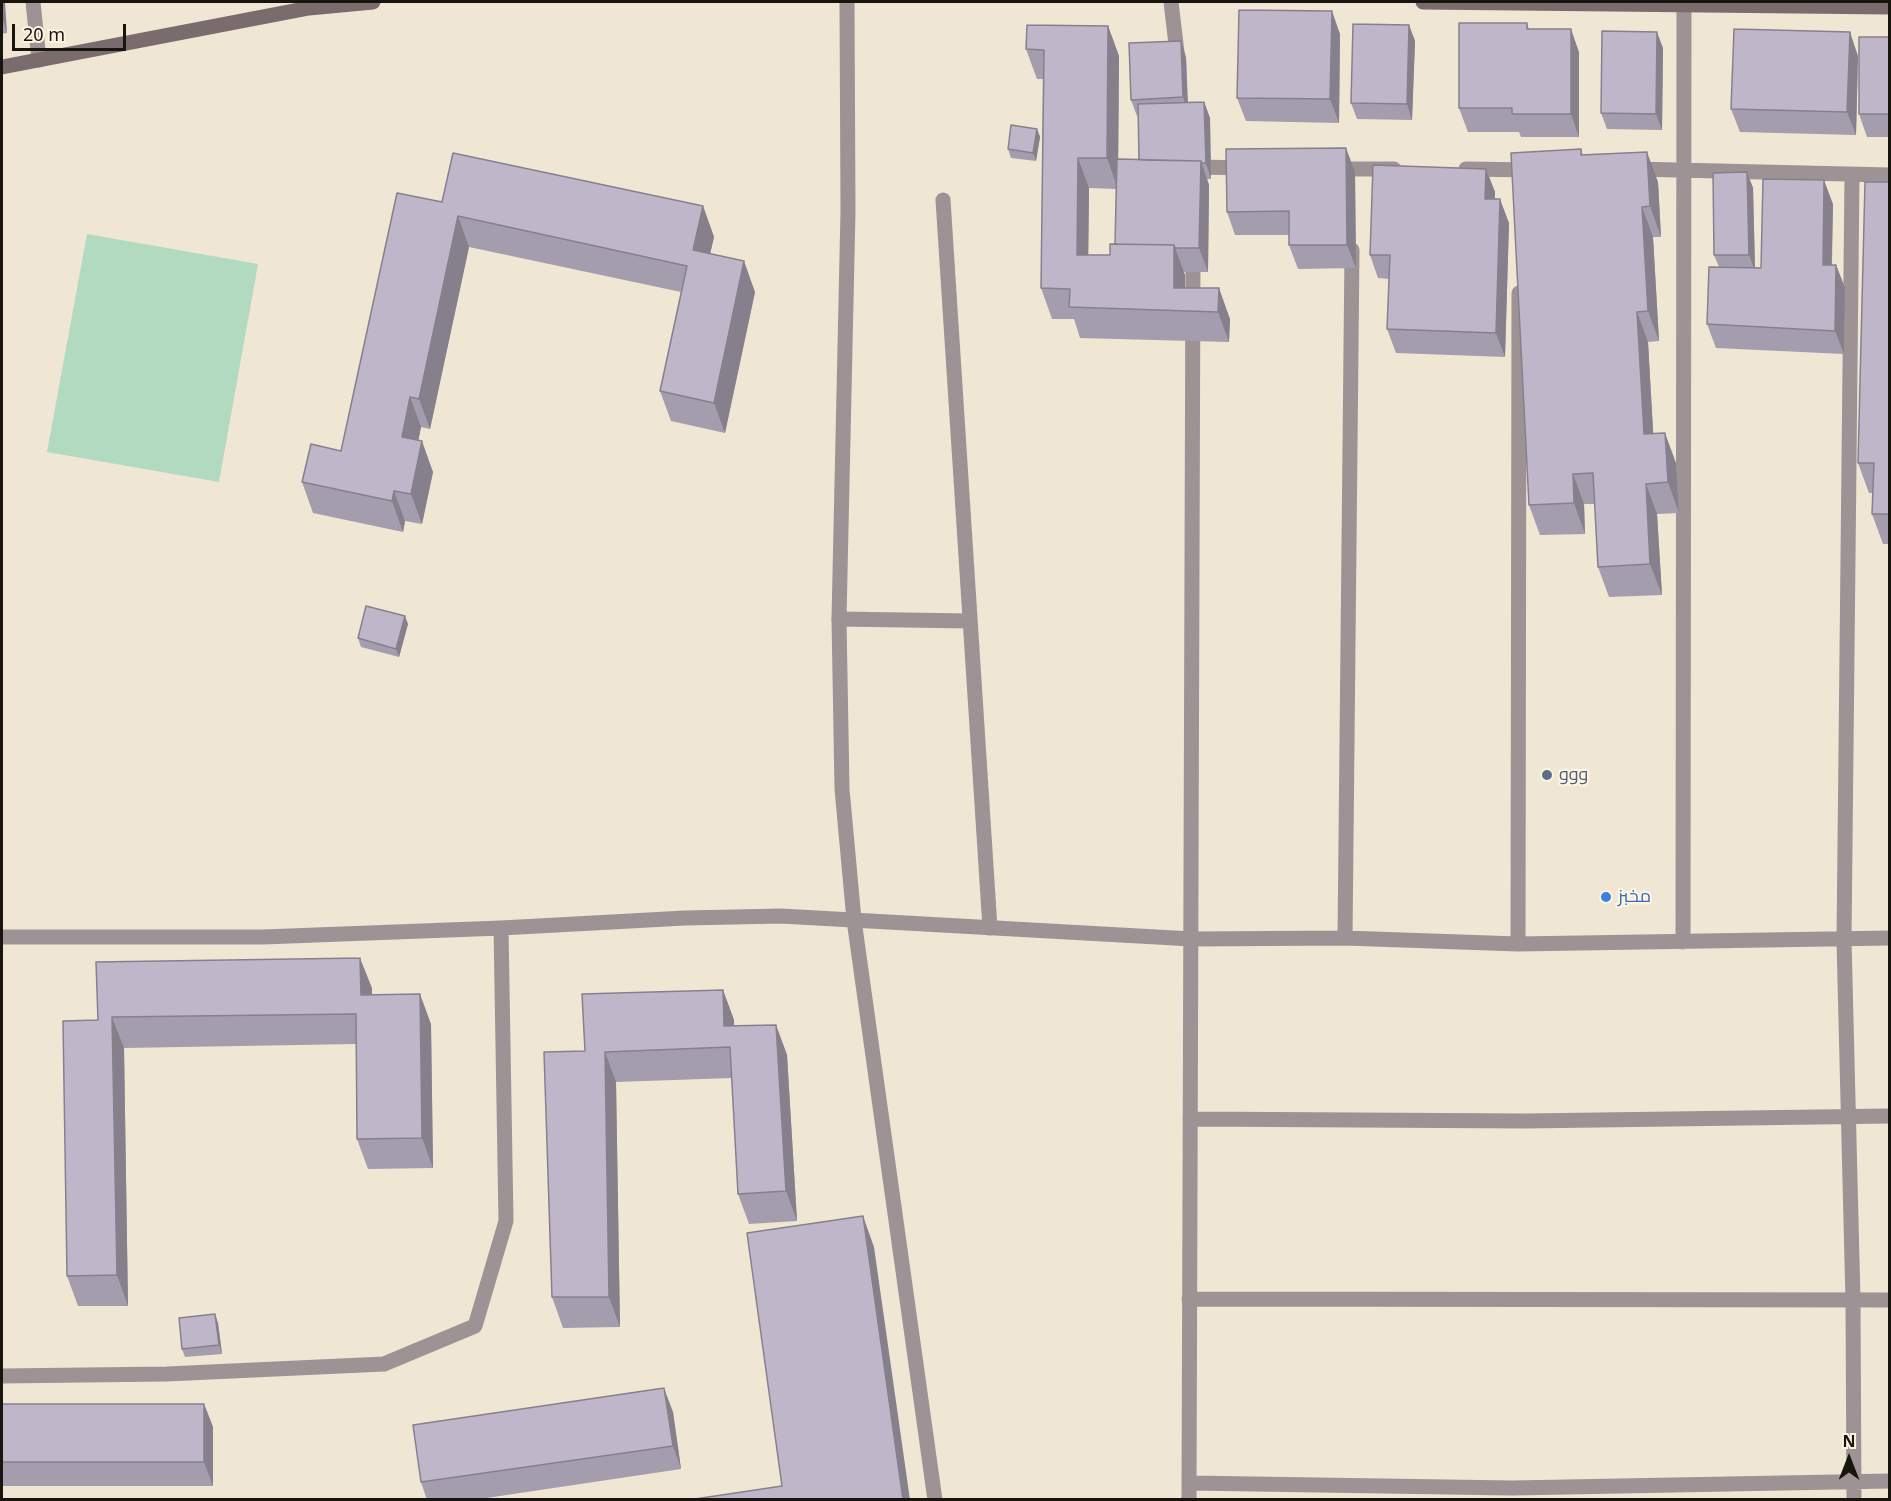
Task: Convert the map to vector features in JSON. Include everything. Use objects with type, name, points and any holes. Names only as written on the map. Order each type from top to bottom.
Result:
[{"type":"street","points":[[33,2],[39,60]]},
{"type":"street","points":[[2,67],[309,8],[373,2]]},
{"type":"street","points":[[847,2],[848,211],[839,620],[842,789],[854,920],[935,1500]]},
{"type":"street","points":[[1171,2],[1180,78]]},
{"type":"street","points":[[1423,2],[1890,7]]},
{"type":"street","points":[[1683,942],[1684,5]]},
{"type":"street","points":[[1193,187],[1196,161],[1258,168]]},
{"type":"street","points":[[1317,169],[1353,175],[1413,169]]},
{"type":"street","points":[[1448,169],[1520,176],[1543,170]]},
{"type":"street","points":[[1614,169],[1890,175]]},
{"type":"street","points":[[1852,175],[1844,940],[1854,1300],[1854,1500]]},
{"type":"street","points":[[943,200],[990,928]]},
{"type":"street","points":[[1189,1500],[1193,234]]},
{"type":"street","points":[[1345,939],[1353,240]]},
{"type":"street","points":[[1518,944],[1519,277]]},
{"type":"street","points":[[839,620],[970,621]]},
{"type":"street","points":[[2,937],[263,937],[706,917],[781,916],[1192,939],[1345,939],[1518,944],[1890,938]]},
{"type":"street","points":[[2,1376],[167,1374],[384,1364],[475,1326],[506,1221],[501,928]]},
{"type":"street","points":[[1190,1119],[1525,1121],[1890,1116]]},
{"type":"street","points":[[1189,1299],[1890,1300]]},
{"type":"street","points":[[1189,1483],[1512,1488],[1890,1481]]},
{"type":"green space","points":[[87,234],[258,264],[219,482],[47,452]]},
{"type":"building","points":[[1239,10],[1332,11],[1330,99],[1237,98]]},
{"type":"building","points":[[1459,23],[1527,23],[1527,29],[1571,29],[1571,114],[1512,114],[1512,108],[1459,108]]},
{"type":"building","points":[[1353,24],[1409,25],[1407,104],[1351,103]]},
{"type":"building","points":[[1027,25],[1108,26],[1107,158],[1078,158],[1077,255],[1110,255],[1110,244],[1174,245],[1174,288],[1219,288],[1218,312],[1069,307],[1070,289],[1041,288],[1044,50],[1026,49]]},
{"type":"building","points":[[1734,29],[1850,32],[1847,112],[1731,109]]},
{"type":"building","points":[[1602,31],[1657,32],[1656,114],[1601,113]]},
{"type":"building","points":[[1859,37],[1890,37],[1890,114],[1859,114]]},
{"type":"building","points":[[1181,41],[1183,97],[1131,100],[1129,43]]},
{"type":"building","points":[[1204,102],[1206,163],[1139,160],[1138,104]]},
{"type":"building","points":[[1011,125],[1037,129],[1033,153],[1008,149]]},
{"type":"building","points":[[1346,148],[1347,245],[1289,245],[1289,211],[1227,212],[1226,149]]},
{"type":"building","points":[[1581,149],[1581,155],[1647,152],[1650,206],[1642,207],[1648,311],[1637,312],[1644,434],[1665,433],[1668,482],[1646,484],[1650,564],[1598,567],[1593,473],[1573,474],[1574,503],[1529,505],[1511,153]]},
{"type":"building","points":[[453,153],[703,206],[693,250],[744,261],[714,403],[660,391],[687,266],[458,216],[419,399],[410,397],[402,437],[422,441],[411,494],[394,491],[392,501],[302,482],[311,444],[341,451],[397,193],[442,202]]},
{"type":"building","points":[[1117,159],[1201,161],[1199,248],[1175,248],[1174,245],[1115,244]]},
{"type":"building","points":[[1373,165],[1486,169],[1485,199],[1500,199],[1496,333],[1387,329],[1390,255],[1370,255]]},
{"type":"building","points":[[1747,172],[1749,255],[1714,255],[1713,173]]},
{"type":"building","points":[[1763,179],[1824,180],[1823,265],[1836,265],[1835,331],[1707,324],[1709,267],[1761,268]]},
{"type":"building","points":[[1865,182],[1890,182],[1890,514],[1872,514],[1874,463],[1858,463]]},
{"type":"building","points":[[366,606],[405,616],[396,649],[358,638]]},
{"type":"building","points":[[360,958],[361,995],[420,994],[422,1138],[357,1139],[356,1014],[112,1017],[117,1275],[67,1276],[63,1021],[98,1020],[96,962]]},
{"type":"building","points":[[723,990],[724,1026],[776,1025],[786,1191],[738,1194],[730,1047],[605,1052],[609,1297],[552,1297],[544,1052],[585,1051],[582,994]]},
{"type":"building","points":[[863,1216],[903,1500],[688,1500],[782,1486],[747,1233]]},
{"type":"building","points":[[215,1314],[219,1345],[182,1349],[179,1318]]},
{"type":"building","points":[[664,1388],[673,1446],[421,1482],[413,1425]]},
{"type":"building","points":[[2,1404],[204,1404],[204,1462],[2,1462]]},
{"type":"place","name":"ووو","points":[[1547,775]]},
{"type":"place","name":"مخبز","points":[[1606,897]]}]
